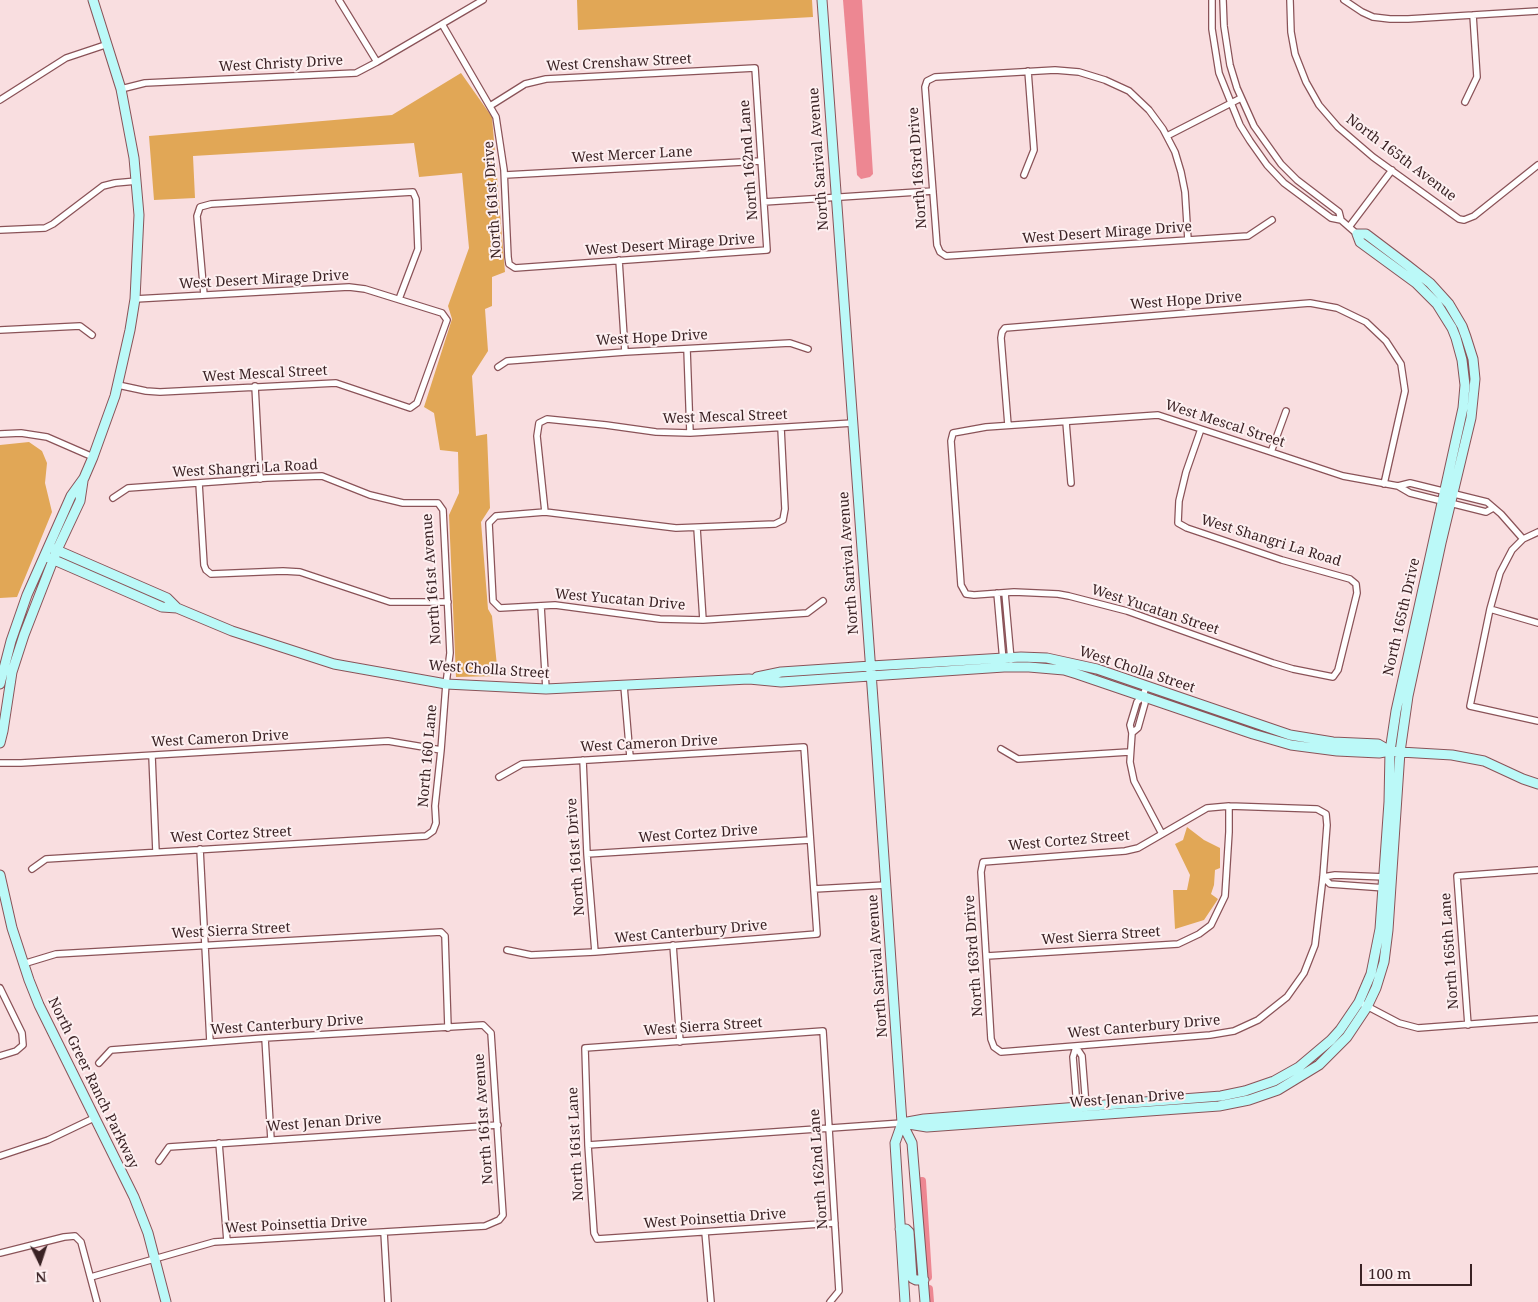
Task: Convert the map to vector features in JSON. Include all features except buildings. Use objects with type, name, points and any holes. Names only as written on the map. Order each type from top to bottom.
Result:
[{"type":"street","points":[[0,743],[15,663],[53,548],[80,501],[84,478],[118,385],[135,299],[139,215],[137,181],[129,124],[121,88],[93,0]]},
{"type":"street","points":[[339,0],[377,62]]},
{"type":"street","name":"West Christy Drive","points":[[121,88],[145,83],[356,73],[483,0]]},
{"type":"street","name":"North Sarival Avenue","points":[[822,0],[902,1123],[912,1143],[925,1302]]},
{"type":"street","points":[[1212,0],[1212,29],[1219,72],[1231,103],[1250,141],[1267,166],[1296,193],[1331,218],[1341,220],[1339,212],[1297,180],[1281,164],[1254,126],[1241,98],[1230,65],[1226,44],[1223,0]]},
{"type":"street","name":"North 165th Avenue","points":[[1290,0],[1290,32],[1306,82],[1318,105],[1338,127],[1392,170],[1459,219],[1464,220],[1474,216],[1538,165]]},
{"type":"street","points":[[1344,0],[1373,17],[1390,19],[1408,20],[1538,11]]},
{"type":"street","points":[[1466,102],[1477,76],[1473,15]]},
{"type":"street","name":"North 161st Drive","points":[[442,24],[496,117],[500,132],[505,175],[508,257],[509,264],[515,268]]},
{"type":"street","points":[[0,100],[66,58],[108,44]]},
{"type":"street","name":"West Crenshaw Street","points":[[490,106],[525,84],[546,79],[755,68]]},
{"type":"street","name":"North 162nd Lane","points":[[755,68],[767,250]]},
{"type":"street","points":[[1024,175],[1034,150],[1028,71],[1055,70],[1079,72],[1105,80],[1129,91],[1149,110],[1167,136],[1175,152],[1181,172],[1185,192],[1188,240]]},
{"type":"street","name":"North 163rd Drive","points":[[940,252],[936,245],[925,88],[927,81],[935,77],[1028,71]]},
{"type":"street","points":[[1167,136],[1241,98]]},
{"type":"street","name":"West Mercer Lane","points":[[505,175],[761,161]]},
{"type":"street","points":[[1349,227],[1392,170]]},
{"type":"street","points":[[0,230],[45,228],[54,224],[103,186],[137,181]]},
{"type":"street","points":[[764,202],[933,191]]},
{"type":"street","points":[[204,295],[197,216],[200,207],[211,204],[413,192],[416,199],[418,249],[399,299]]},
{"type":"street","name":"West Desert Mirage Drive","points":[[940,252],[946,256],[1248,236],[1272,220]]},
{"type":"street","name":"North 165th Drive","points":[[1341,220],[1357,234],[1360,242],[1416,283],[1445,316],[1456,338],[1462,360],[1465,397],[1449,492],[1403,676],[1390,751],[1388,878]]},
{"type":"street","name":"West Desert Mirage Drive","points":[[515,268],[767,250]]},
{"type":"street","points":[[619,260],[625,352]]},
{"type":"street","name":"West Desert Mirage Drive","points":[[135,299],[350,288],[365,289],[442,313],[447,320],[418,403],[410,408]]},
{"type":"street","name":"West Hope Drive","points":[[1008,425],[1001,338],[1005,328],[1310,304],[1337,308],[1366,322],[1386,341],[1401,364],[1405,391],[1384,484]]},
{"type":"street","points":[[0,330],[80,326],[92,335]]},
{"type":"street","name":"West Hope Drive","points":[[498,368],[507,361],[687,348],[790,343],[808,349]]},
{"type":"street","points":[[687,348],[690,433]]},
{"type":"street","name":"West Mescal Street","points":[[118,385],[160,392],[336,383],[410,408]]},
{"type":"street","points":[[256,386],[260,478]]},
{"type":"street","points":[[1271,452],[1286,412]]},
{"type":"street","name":"West Mescal Street","points":[[966,594],[961,585],[951,441],[952,433],[986,427],[1158,415],[1343,476],[1398,486],[1410,493],[1486,512],[1494,508]]},
{"type":"street","name":"West Mescal Street","points":[[545,512],[537,436],[539,423],[547,419],[606,424],[656,432],[690,433],[853,424]]},
{"type":"street","points":[[1066,422],[1071,483]]},
{"type":"street","points":[[545,512],[676,528],[774,524],[783,520],[786,509],[781,428]]},
{"type":"street","name":"West Shangri La Road","points":[[1201,429],[1186,472],[1179,501],[1178,523],[1282,560],[1350,579],[1356,584],[1357,593],[1338,670],[1333,677]]},
{"type":"street","points":[[0,434],[21,433],[47,437],[93,457]]},
{"type":"street","name":"West Shangri La Road","points":[[113,498],[128,488],[260,478],[322,476],[370,495],[403,503],[438,503]]},
{"type":"street","points":[[199,483],[204,565],[211,574],[300,572],[390,602],[448,602]]},
{"type":"street","name":"West Mescal Street","points":[[1398,486],[1410,483],[1487,502],[1501,514],[1523,539]]},
{"type":"street","name":"North 165th Drive","points":[[1338,1047],[1357,1024],[1374,960],[1387,888],[1400,752],[1408,696],[1446,501]]},
{"type":"street","name":"North 161st Avenue","points":[[438,503],[443,510],[448,602],[450,653],[446,684]]},
{"type":"street","name":"West Yucatan Drive","points":[[545,512],[496,516],[489,523],[493,601],[500,608],[554,605],[660,619],[703,620],[807,613],[824,600]]},
{"type":"street","points":[[697,528],[703,620]]},
{"type":"street","points":[[1538,532],[1523,539],[1512,550],[1500,573],[1490,609],[1470,706],[1538,721]]},
{"type":"street","name":"West Cholla Street","points":[[53,548],[167,598],[177,608]]},
{"type":"street","points":[[0,684],[11,641],[28,595],[49,558]]},
{"type":"street","name":"West Cholla Street","points":[[49,558],[162,607],[177,608],[232,631],[334,664],[446,684],[546,689],[749,679],[782,682],[871,677],[1007,662]]},
{"type":"street","points":[[997,593],[1007,662]]},
{"type":"street","points":[[1006,593],[1007,662]]},
{"type":"street","name":"West Yucatan Street","points":[[966,594],[1058,594],[1127,611],[1273,663],[1333,677]]},
{"type":"street","points":[[541,606],[546,689]]},
{"type":"street","points":[[1490,609],[1538,623]]},
{"type":"street","name":"West Cholla Street","points":[[749,679],[782,672],[870,666],[1007,662],[1064,670],[1145,691],[1290,735],[1333,742],[1378,744],[1390,751],[1452,756],[1484,761],[1538,784]]},
{"type":"street","name":"North 160 Lane","points":[[433,831],[436,823],[435,806],[442,750],[446,684]]},
{"type":"street","points":[[624,686],[630,757]]},
{"type":"street","points":[[1145,691],[1145,703],[1138,728],[1132,733],[1129,752],[1134,781],[1162,834]]},
{"type":"street","name":"West Cameron Drive","points":[[0,763],[388,742],[442,750]]},
{"type":"street","name":"West Cameron Drive","points":[[499,777],[522,764],[804,747],[810,840]]},
{"type":"street","points":[[1001,749],[1018,759],[1129,752]]},
{"type":"street","points":[[152,756],[156,852]]},
{"type":"street","name":"North 161st Drive","points":[[583,760],[587,854],[595,952]]},
{"type":"street","name":"West Cortez Street","points":[[984,862],[1125,851],[1138,848],[1207,808],[1229,806],[1317,809],[1326,814],[1327,825],[1323,877]]},
{"type":"street","name":"West Sierra Street","points":[[987,956],[1178,944],[1199,934],[1211,925],[1225,896],[1229,806]]},
{"type":"street","name":"West Cortez Street","points":[[32,869],[46,858],[426,836],[433,831]]},
{"type":"street","points":[[810,840],[814,889],[886,885]]},
{"type":"street","name":"West Cortez Drive","points":[[587,854],[810,840]]},
{"type":"street","points":[[200,849],[210,1042]]},
{"type":"street","name":"North 163rd Drive","points":[[984,862],[981,872],[994,1047]]},
{"type":"street","name":"North 165th Lane","points":[[1468,1025],[1457,876],[1538,870]]},
{"type":"street","points":[[1323,877],[1335,875],[1388,878]]},
{"type":"street","name":"North Greer Ranch Parkway","points":[[0,876],[8,915],[23,964],[40,1005],[134,1197],[148,1233],[166,1302]]},
{"type":"street","points":[[1323,877],[1330,884],[1387,888]]},
{"type":"street","name":"West Canterbury Drive","points":[[994,1047],[1001,1052],[1210,1035],[1234,1031],[1258,1020],[1287,997],[1304,973],[1315,945],[1323,877]]},
{"type":"street","name":"North 165th Drive","points":[[1331,1040],[1376,988],[1384,962],[1388,930],[1387,888]]},
{"type":"street","name":"West Canterbury Drive","points":[[508,950],[532,955],[595,952],[817,934],[814,889]]},
{"type":"street","name":"West Sierra Street","points":[[23,964],[56,954],[441,932],[445,936],[448,1028]]},
{"type":"street","points":[[673,945],[680,1042]]},
{"type":"street","points":[[0,988],[22,1033],[23,1045],[16,1051],[0,1056]]},
{"type":"street","points":[[1363,1005],[1399,1023],[1418,1028],[1538,1019]]},
{"type":"street","name":"North 161st Avenue","points":[[483,1026],[491,1033],[503,1215]]},
{"type":"street","name":"West Canterbury Drive","points":[[99,1063],[111,1050],[264,1038],[483,1026]]},
{"type":"street","name":"North 162nd Lane","points":[[824,1031],[839,1291],[830,1302]]},
{"type":"street","name":"West Sierra Street","points":[[585,1048],[824,1031]]},
{"type":"street","points":[[264,1038],[271,1140]]},
{"type":"street","name":"West Jenan Drive","points":[[588,1145],[829,1129],[902,1123],[924,1119],[1221,1096],[1245,1091],[1274,1081],[1299,1067],[1331,1040]]},
{"type":"street","points":[[1076,1047],[1073,1057],[1082,1106]]},
{"type":"street","points":[[1076,1047],[1082,1056],[1082,1115]]},
{"type":"street","name":"West Jenan Drive","points":[[902,1123],[927,1127],[1219,1106],[1249,1100],[1278,1090],[1319,1065],[1338,1047]]},
{"type":"street","name":"North 161st Lane","points":[[585,1048],[588,1145],[594,1233],[597,1239]]},
{"type":"street","points":[[0,1156],[48,1140],[94,1118]]},
{"type":"street","name":"North Sarival Avenue","points":[[902,1123],[895,1143],[905,1302]]},
{"type":"street","name":"West Jenan Drive","points":[[159,1161],[169,1147],[498,1125]]},
{"type":"street","points":[[219,1143],[227,1241]]},
{"type":"street","name":"West Poinsettia Drive","points":[[91,1277],[206,1244],[227,1241],[485,1226],[499,1220],[503,1215]]},
{"type":"street","name":"West Poinsettia Drive","points":[[597,1239],[835,1223]]},
{"type":"street","points":[[900,1229],[906,1229],[908,1232],[912,1278],[914,1280],[924,1280]]},
{"type":"street","points":[[384,1232],[388,1302]]},
{"type":"street","points":[[705,1232],[711,1302]]},
{"type":"street","points":[[0,1253],[75,1236],[81,1242],[97,1302]]},
{"type":"shaded area","points":[[577,0],[812,0],[813,17],[578,30]]},
{"type":"shaded area","points":[[843,0],[862,0],[873,174],[870,177],[861,179],[857,175]]},
{"type":"shaded area","points":[[461,73],[492,117],[505,272],[492,277],[492,306],[485,309],[488,351],[472,376],[476,436],[487,434],[490,508],[481,522],[488,609],[492,616],[498,676],[456,677],[449,515],[459,493],[458,452],[440,450],[434,413],[424,407],[452,319],[448,306],[469,248],[462,173],[419,177],[414,143],[193,156],[195,198],[154,200],[149,136],[392,115]]},
{"type":"shaded area","points":[[29,442],[42,451],[47,463],[45,483],[52,512],[17,597],[0,598],[0,445]]},
{"type":"shaded area","points":[[1187,827],[1204,840],[1220,848],[1220,868],[1215,870],[1211,894],[1218,899],[1204,920],[1175,929],[1173,890],[1187,890],[1190,875],[1175,844],[1183,840]]},
{"type":"waterway","points":[[922,1181],[928,1277]]},
{"type":"waterway","points":[[929,1289],[930,1302]]}]
